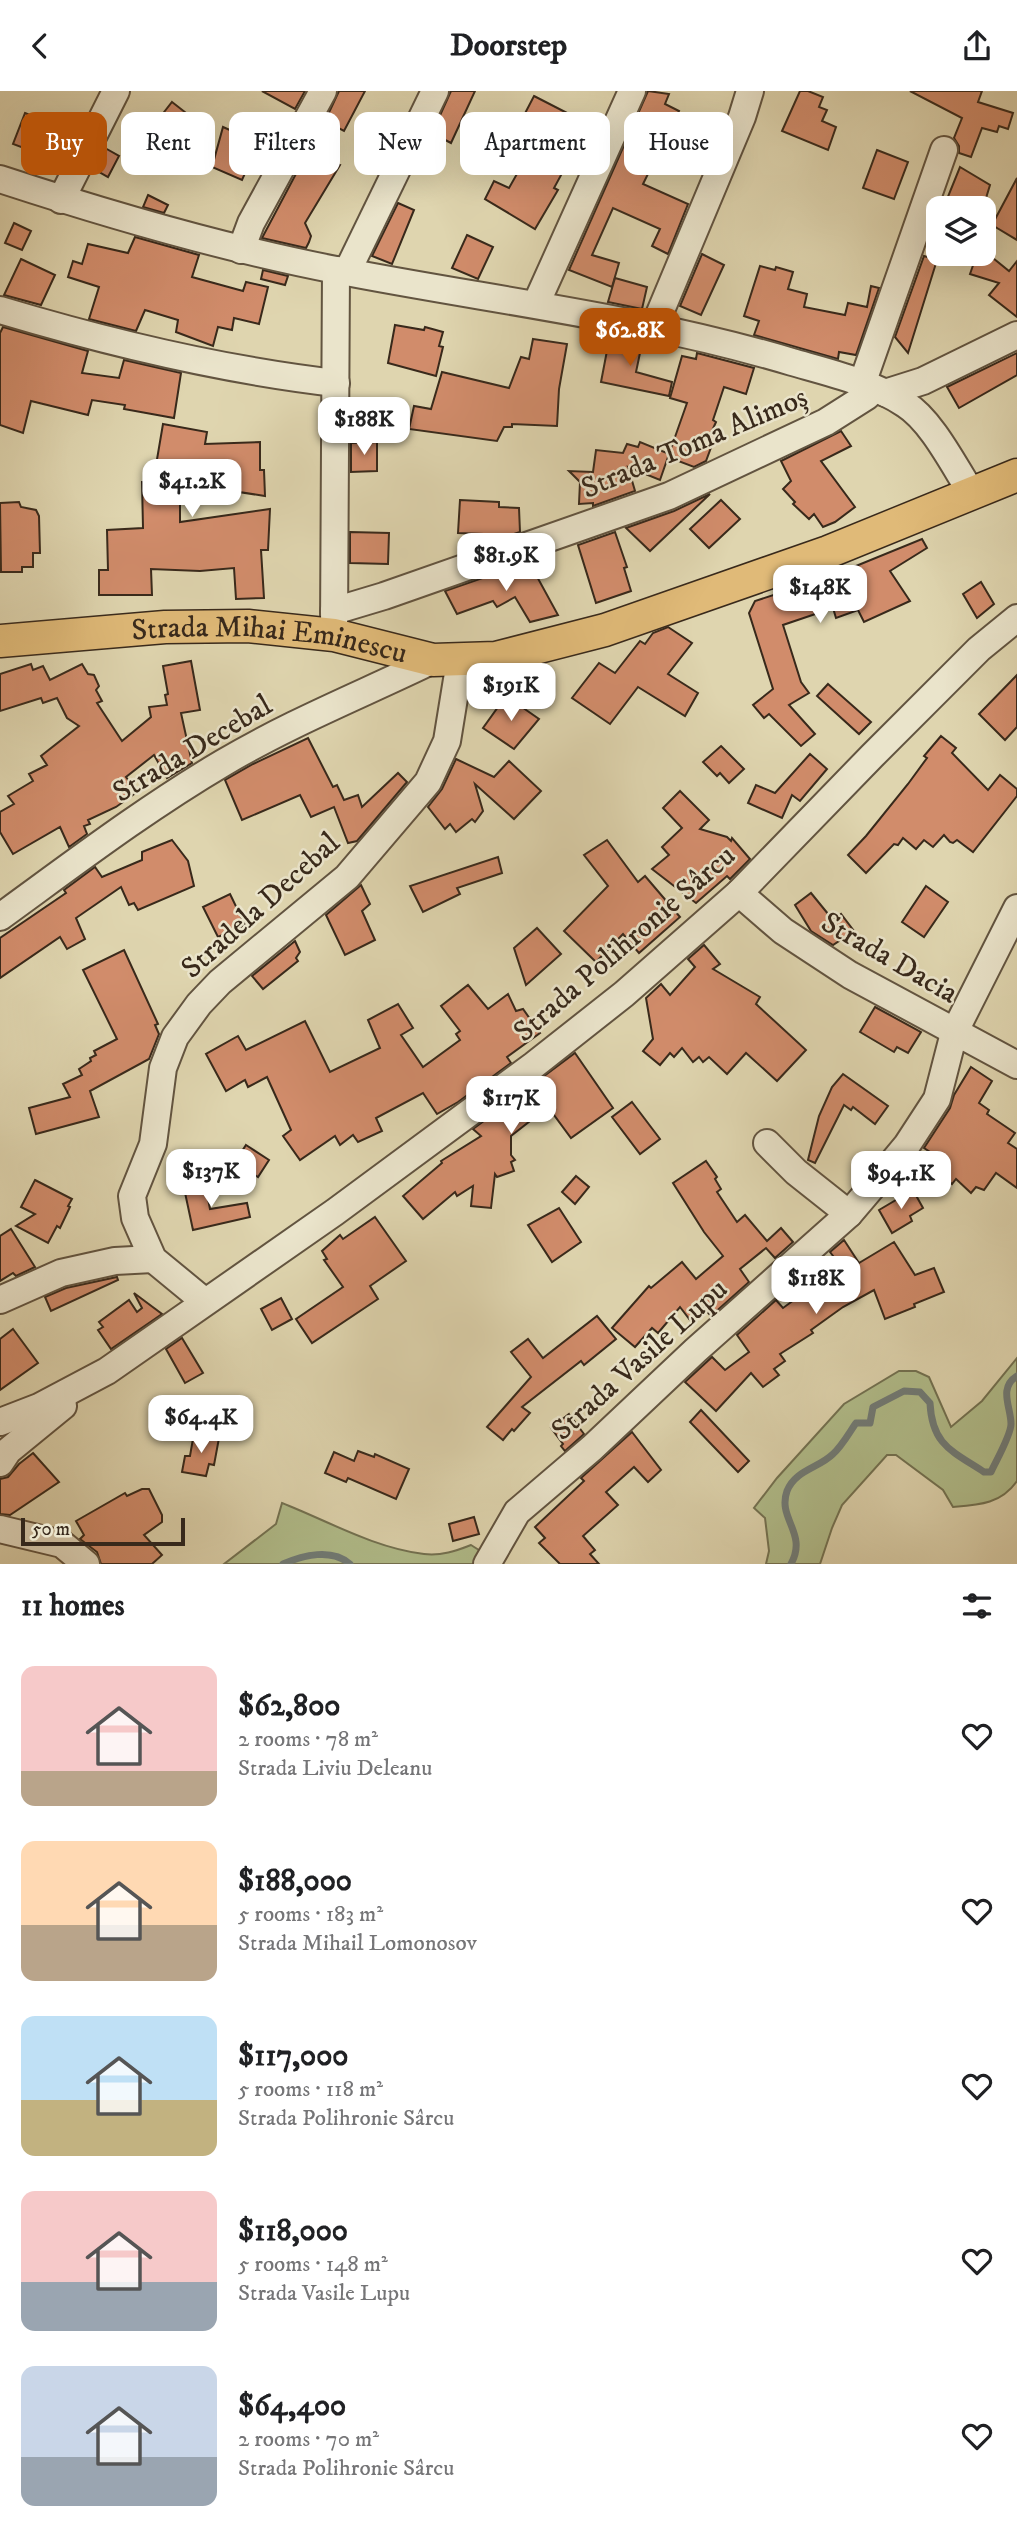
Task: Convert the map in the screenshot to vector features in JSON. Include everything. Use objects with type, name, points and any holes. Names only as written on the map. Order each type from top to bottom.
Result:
[{"type":"main road","name":"Strada Mihai Eminescu","points":[[0,641],[165,627],[334,623],[447,661],[513,655],[605,630],[828,552],[1017,475]]},
{"type":"street","points":[[61,200],[116,91]]},
{"type":"street","points":[[241,250],[251,223],[323,91]]},
{"type":"street","points":[[334,623],[336,383],[342,271],[435,91]]},
{"type":"street","points":[[536,304],[632,91]]},
{"type":"street","points":[[654,327],[737,129],[750,91]]},
{"type":"street","points":[[873,389],[944,150]]},
{"type":"street","points":[[0,179],[61,200],[241,250],[342,271],[536,304],[740,346],[873,389],[907,405],[929,428],[971,492]]},
{"type":"street","points":[[0,310],[87,336],[179,357],[268,375],[336,383]]},
{"type":"street","name":"Strada Toma Alimoș","points":[[334,623],[384,596],[669,495],[826,422],[867,396],[873,389],[923,381],[1017,335]]},
{"type":"street","name":"Strada Polihronie Sârcu","points":[[0,1422],[81,1387],[107,1371],[335,1212],[534,1065],[624,994],[739,893],[979,649],[1017,618]]},
{"type":"street","name":"Strada Decebal","points":[[0,918],[123,828],[222,763],[284,729],[447,661]]},
{"type":"street","name":"Stradela Decebal","points":[[153,1259],[135,1218],[132,1196],[153,1144],[163,1068],[175,1037],[199,1004],[220,982],[347,877],[428,782],[447,741],[447,661]]},
{"type":"street","name":"Strada Dacia","points":[[739,893],[783,931],[850,975],[1017,1065]]},
{"type":"street","name":"Strada Vasile Lupu","points":[[487,1564],[517,1512],[592,1448],[696,1350],[849,1215],[907,1145],[937,1099],[954,1033],[1017,908]]},
{"type":"street","points":[[767,1143],[796,1172],[849,1215]]},
{"type":"street","points":[[0,1300],[61,1273],[115,1261],[153,1259],[204,1301]]},
{"type":"street","name":"Strada Polihronie Sârcu","points":[[0,1463],[8,1451],[58,1412],[81,1387]]},
{"type":"street","points":[[0,1529],[62,1544],[86,1564]]},
{"type":"green space","points":[[1017,1358],[1017,1481],[1011,1489],[989,1502],[953,1507],[943,1490],[896,1455],[887,1455],[842,1505],[820,1564],[766,1564],[769,1551],[765,1518],[754,1508],[777,1478],[844,1404],[899,1371],[916,1371],[929,1377],[951,1427],[982,1401]]},
{"type":"green space","points":[[282,1503],[387,1546],[430,1554],[448,1553],[471,1545],[501,1564],[224,1564],[276,1524]]},
{"type":"building","points":[[262,91],[305,91],[295,109]]},
{"type":"building","points":[[339,91],[365,91],[344,131],[340,129],[340,112],[329,112]]},
{"type":"building","points":[[451,91],[475,91],[465,112],[460,112],[460,124],[451,143],[446,140],[446,112],[442,112]]},
{"type":"building","points":[[648,91],[669,94],[665,104],[679,111],[679,112],[639,112]]},
{"type":"building","points":[[800,91],[823,97],[819,107],[827,110],[822,121],[836,127],[828,150],[782,131]]},
{"type":"building","points":[[910,91],[982,91],[978,102],[1013,113],[1008,129],[999,126],[997,132],[982,128],[971,157],[959,153],[959,146],[954,138],[962,118]]},
{"type":"building","points":[[534,96],[565,112],[526,112]]},
{"type":"building","points":[[172,102],[185,112],[164,112]]},
{"type":"building","points":[[21,123],[21,147],[13,144]]},
{"type":"building","points":[[223,127],[229,130],[229,174],[215,168],[215,156]]},
{"type":"building","points":[[624,145],[624,175],[647,175],[643,184],[688,204],[668,254],[652,246],[660,229],[613,208],[592,255],[619,263],[612,287],[569,270]]},
{"type":"building","points":[[107,149],[119,156],[108,177],[104,175],[107,175]]},
{"type":"building","points":[[877,150],[908,162],[894,199],[863,188]]},
{"type":"building","points":[[960,167],[990,185],[987,196],[948,196]]},
{"type":"building","points":[[230,175],[244,175],[242,180]]},
{"type":"building","points":[[295,175],[334,175],[305,223],[311,236],[306,248],[262,238]]},
{"type":"building","points":[[516,175],[561,175],[554,188],[558,190],[535,229],[485,199],[494,181],[509,188]]},
{"type":"building","points":[[1017,178],[1017,240],[996,227],[996,217]]},
{"type":"building","points":[[148,195],[168,205],[164,213],[143,207]]},
{"type":"building","points":[[398,203],[414,210],[392,264],[372,256]]},
{"type":"building","points":[[14,223],[31,231],[22,250],[5,243]]},
{"type":"building","points":[[467,235],[493,247],[478,279],[452,268]]},
{"type":"building","points":[[135,237],[199,255],[192,277],[243,291],[246,282],[268,287],[259,324],[234,318],[232,330],[218,327],[213,346],[176,332],[178,320],[145,310],[136,331],[89,319],[99,287],[68,277],[73,261],[82,264],[88,244],[128,253]]},
{"type":"building","points":[[702,254],[724,265],[701,315],[680,306]]},
{"type":"building","points":[[926,257],[926,266],[935,266],[908,353],[895,337]]},
{"type":"building","points":[[21,259],[55,275],[41,305],[4,295]]},
{"type":"building","points":[[996,260],[1009,271],[1017,261],[1017,317],[989,295],[999,283],[970,274],[973,266],[996,266]]},
{"type":"building","points":[[760,266],[793,272],[788,289],[807,294],[804,307],[845,315],[848,303],[867,307],[871,286],[879,288],[856,355],[839,352],[838,359],[754,335],[759,321],[744,316]]},
{"type":"building","points":[[263,270],[288,276],[285,285],[261,279]]},
{"type":"building","points":[[615,278],[647,287],[642,309],[608,302]]},
{"type":"building","points":[[395,325],[424,330],[425,327],[443,332],[439,346],[443,347],[436,376],[388,363]]},
{"type":"building","points":[[3,327],[88,351],[82,373],[119,378],[124,360],[181,373],[174,418],[124,409],[125,405],[92,400],[88,415],[31,401],[23,433],[0,425],[0,333]]},
{"type":"building","points":[[610,335],[640,341],[636,372],[672,382],[669,396],[601,382]]},
{"type":"building","points":[[533,339],[567,344],[559,389],[557,426],[512,424],[512,427],[504,427],[497,441],[409,429],[414,406],[431,409],[442,372],[509,388],[521,357],[529,359]]},
{"type":"building","points":[[697,353],[754,368],[746,394],[724,387],[713,420],[716,422],[711,433],[716,434],[706,461],[694,467],[668,457],[660,480],[628,467],[635,491],[593,506],[593,503],[579,504],[580,482],[569,471],[593,472],[596,450],[623,453],[627,444],[638,447],[640,442],[669,454],[687,403],[670,398],[682,356],[696,359]]},
{"type":"building","points":[[1017,353],[1017,375],[959,408],[947,387]]},
{"type":"building","points":[[163,424],[207,432],[205,444],[260,442],[260,470],[264,470],[265,496],[180,483],[180,522],[270,509],[268,550],[261,550],[264,598],[236,599],[234,568],[200,571],[151,569],[152,595],[99,595],[99,570],[108,570],[107,530],[143,528],[142,482],[153,483]]},
{"type":"building","points":[[841,431],[851,446],[821,461],[855,507],[835,522],[823,527],[814,514],[809,519],[793,504],[795,502],[783,489],[791,481],[781,461]]},
{"type":"building","points":[[377,442],[377,471],[351,472],[351,443]]},
{"type":"building","points":[[710,494],[650,551],[626,528],[674,511]]},
{"type":"building","points":[[460,500],[499,502],[499,507],[519,508],[520,532],[511,535],[458,533]]},
{"type":"building","points":[[721,500],[740,519],[709,548],[690,529]]},
{"type":"building","points":[[19,502],[21,507],[36,510],[39,516],[40,553],[33,553],[33,567],[22,567],[22,572],[1,572],[0,503]]},
{"type":"building","points":[[350,532],[389,533],[388,564],[350,563]]},
{"type":"building","points":[[615,532],[627,567],[624,568],[631,591],[596,603],[578,545]]},
{"type":"building","points":[[922,539],[927,548],[890,571],[910,601],[864,622],[858,610],[836,618],[833,608],[783,625],[801,682],[809,693],[789,705],[815,734],[801,746],[769,714],[764,718],[753,705],[773,689],[749,613],[755,601],[829,577]]},
{"type":"building","points":[[529,562],[558,615],[530,622],[515,597],[497,607],[493,601],[457,614],[445,591]]},
{"type":"building","points":[[981,582],[994,604],[977,618],[963,594]]},
{"type":"building","points":[[668,627],[692,643],[668,674],[698,693],[685,716],[638,687],[610,724],[572,698],[599,663],[615,673],[640,641],[645,644],[653,633]]},
{"type":"building","points":[[191,661],[200,710],[181,713],[192,763],[167,778],[154,755],[126,777],[137,792],[116,807],[88,820],[90,824],[84,826],[87,834],[69,847],[60,827],[13,854],[0,832],[0,812],[14,804],[8,796],[33,781],[29,774],[47,765],[41,756],[79,726],[67,718],[57,698],[43,703],[41,698],[0,711],[0,674],[31,664],[33,670],[43,666],[50,680],[82,664],[88,674],[94,675],[99,686],[96,690],[102,701],[97,703],[122,741],[151,717],[149,707],[167,705],[165,695],[168,694],[163,666]]},
{"type":"building","points":[[1017,675],[1017,727],[1005,740],[979,714]]},
{"type":"building","points":[[828,684],[871,722],[859,734],[817,696]]},
{"type":"building","points":[[506,696],[539,719],[514,749],[483,728]]},
{"type":"building","points":[[941,736],[956,748],[952,753],[988,790],[1000,775],[1017,789],[1017,796],[973,852],[957,840],[950,842],[944,835],[933,847],[924,840],[916,849],[903,838],[866,873],[848,855],[908,784],[927,758],[924,756]]},
{"type":"building","points":[[308,738],[333,787],[337,785],[344,800],[358,795],[362,807],[398,773],[407,782],[357,841],[348,843],[334,807],[311,817],[300,795],[242,820],[225,780]]},
{"type":"building","points":[[721,746],[744,769],[729,783],[720,773],[717,776],[703,762]]},
{"type":"building","points":[[810,754],[827,769],[800,801],[792,795],[782,818],[748,803],[756,785],[775,793]]},
{"type":"building","points":[[456,759],[494,777],[509,761],[541,791],[514,819],[475,784],[483,811],[475,822],[472,819],[456,832],[450,824],[445,829],[428,807],[442,789]]},
{"type":"building","points":[[680,791],[709,820],[700,829],[727,837],[731,841],[732,838],[750,859],[730,879],[727,876],[696,903],[652,869],[669,855],[662,847],[682,828],[663,808]]},
{"type":"building","points":[[172,840],[188,861],[194,886],[138,910],[134,903],[129,905],[121,887],[76,918],[85,939],[67,949],[60,937],[0,978],[0,938],[66,893],[64,890],[95,867],[102,877],[142,860],[142,852]]},
{"type":"building","points":[[607,840],[638,882],[645,876],[680,917],[639,953],[623,934],[596,962],[564,931],[608,886],[584,855]]},
{"type":"building","points":[[498,857],[502,873],[457,888],[460,894],[423,912],[410,886]]},
{"type":"building","points":[[361,885],[370,904],[362,911],[375,940],[345,955],[326,915]]},
{"type":"building","points":[[926,886],[948,902],[924,937],[902,922]]},
{"type":"building","points":[[811,893],[833,920],[841,914],[854,931],[833,945],[811,931],[795,905]]},
{"type":"building","points":[[230,894],[245,925],[218,937],[203,907]]},
{"type":"building","points":[[537,928],[561,954],[526,985],[514,948]]},
{"type":"building","points":[[295,941],[300,952],[296,958],[298,961],[263,989],[252,976]]},
{"type":"building","points":[[704,945],[720,964],[713,969],[760,997],[756,1004],[806,1050],[777,1081],[746,1053],[727,1074],[709,1057],[703,1062],[699,1057],[693,1062],[682,1048],[674,1057],[670,1053],[660,1065],[643,1051],[653,1039],[646,998],[661,984],[670,995],[695,967],[688,959]]},
{"type":"building","points":[[124,950],[158,1024],[155,1025],[159,1034],[149,1059],[90,1091],[99,1117],[36,1134],[29,1108],[70,1097],[63,1084],[82,1075],[79,1069],[96,1055],[94,1051],[117,1039],[83,970]]},
{"type":"building","points":[[468,985],[488,1009],[508,994],[516,1011],[523,1009],[540,1033],[507,1057],[511,1063],[437,1114],[423,1093],[376,1118],[382,1131],[358,1142],[353,1135],[340,1145],[335,1136],[300,1160],[283,1136],[291,1130],[267,1077],[248,1087],[245,1080],[226,1091],[206,1054],[238,1036],[246,1050],[305,1021],[330,1072],[380,1048],[368,1020],[398,1004],[413,1028],[401,1035],[423,1067],[460,1040],[456,1034],[460,1031],[441,1006]]},
{"type":"building","points":[[875,1007],[921,1032],[908,1053],[897,1047],[894,1052],[860,1032]]},
{"type":"building","points":[[575,1053],[613,1108],[571,1138],[548,1107],[511,1136],[511,1155],[515,1160],[511,1162],[514,1171],[497,1177],[495,1174],[491,1208],[471,1206],[473,1186],[457,1196],[455,1192],[423,1219],[403,1196],[442,1163],[441,1161],[481,1136],[473,1129]]},
{"type":"building","points":[[971,1067],[992,1081],[979,1103],[989,1110],[987,1114],[1015,1133],[1008,1143],[1017,1149],[1017,1188],[996,1173],[984,1190],[976,1187],[971,1193],[956,1179],[952,1184],[942,1175],[928,1191],[910,1174],[930,1152],[924,1148],[950,1108],[954,1095]]},
{"type":"building","points":[[843,1074],[888,1106],[875,1124],[853,1107],[851,1110],[844,1105],[815,1163],[808,1160],[819,1116],[832,1087]]},
{"type":"building","points":[[632,1102],[660,1139],[640,1154],[612,1117]]},
{"type":"building","points":[[246,1145],[269,1160],[258,1177],[235,1162]]},
{"type":"building","points":[[706,1161],[717,1177],[715,1179],[721,1189],[717,1192],[737,1222],[745,1215],[767,1241],[781,1228],[793,1242],[775,1258],[766,1248],[740,1269],[749,1282],[711,1316],[704,1308],[690,1320],[680,1307],[658,1333],[652,1328],[635,1347],[612,1328],[649,1286],[651,1288],[682,1262],[696,1279],[723,1256],[704,1232],[673,1183]]},
{"type":"building","points":[[576,1176],[589,1187],[575,1204],[562,1192]]},
{"type":"building","points":[[35,1180],[72,1199],[60,1228],[57,1226],[48,1243],[16,1226],[35,1214],[21,1207]]},
{"type":"building","points":[[205,1183],[210,1209],[247,1203],[250,1217],[193,1230],[184,1188]]},
{"type":"building","points":[[913,1190],[923,1208],[910,1216],[912,1221],[892,1233],[879,1210]]},
{"type":"building","points":[[559,1208],[581,1242],[552,1262],[528,1225]]},
{"type":"building","points":[[375,1217],[406,1261],[370,1286],[378,1299],[312,1343],[296,1319],[343,1287],[324,1260],[327,1259],[322,1251],[340,1235],[343,1239]]},
{"type":"building","points":[[11,1229],[35,1267],[16,1276],[13,1273],[0,1281],[0,1236]]},
{"type":"building","points":[[844,1240],[859,1263],[894,1242],[915,1275],[934,1268],[944,1292],[885,1319],[874,1290],[843,1307],[811,1330],[813,1333],[780,1354],[785,1361],[774,1369],[779,1375],[763,1387],[751,1373],[716,1411],[685,1382],[712,1357],[725,1370],[749,1352],[737,1335],[776,1300],[783,1308],[835,1270],[834,1268],[840,1265],[830,1252]]},
{"type":"building","points":[[117,1277],[118,1280],[51,1311],[45,1297],[66,1288]]},
{"type":"building","points":[[134,1293],[162,1314],[111,1349],[98,1330],[103,1327],[99,1322],[129,1300],[137,1312],[142,1308]]},
{"type":"building","points":[[281,1298],[292,1319],[272,1330],[261,1309]]},
{"type":"building","points":[[597,1316],[616,1339],[584,1365],[581,1361],[522,1407],[530,1413],[503,1440],[487,1427],[531,1377],[511,1352],[528,1339],[543,1358]]},
{"type":"building","points":[[13,1329],[38,1363],[0,1390],[0,1339]]},
{"type":"building","points":[[182,1338],[203,1373],[185,1383],[166,1349]]},
{"type":"building","points":[[701,1410],[749,1461],[738,1472],[690,1422]]},
{"type":"building","points":[[569,1414],[584,1434],[565,1451],[551,1428]]},
{"type":"building","points":[[632,1432],[661,1470],[648,1482],[634,1467],[606,1492],[618,1505],[583,1536],[595,1550],[590,1554],[599,1564],[560,1564],[539,1543],[545,1538],[535,1527],[584,1481],[581,1478]]},
{"type":"building","points":[[194,1433],[219,1438],[214,1465],[209,1464],[206,1476],[182,1472],[185,1456],[190,1456]]},
{"type":"building","points":[[358,1451],[374,1457],[375,1454],[409,1469],[396,1499],[348,1478],[346,1482],[325,1473],[334,1452],[354,1461]]},
{"type":"building","points":[[33,1453],[59,1482],[10,1515],[0,1514],[0,1479],[8,1477]]},
{"type":"building","points":[[142,1489],[149,1489],[162,1515],[162,1522],[144,1535],[162,1555],[152,1564],[101,1564],[97,1552],[80,1539],[84,1535],[76,1521],[125,1493],[127,1496]]},
{"type":"building","points":[[474,1517],[479,1534],[453,1541],[449,1524]]},
{"type":"waterway","points":[[791,1564],[796,1543],[786,1510],[787,1491],[796,1478],[836,1451],[856,1423],[870,1423],[873,1407],[904,1391],[920,1392],[930,1403],[935,1429],[946,1445],[984,1472],[991,1472],[1010,1429],[1007,1392],[1011,1381],[1017,1376]]},
{"type":"waterway","points":[[283,1564],[317,1555],[335,1556],[350,1564]]}]
